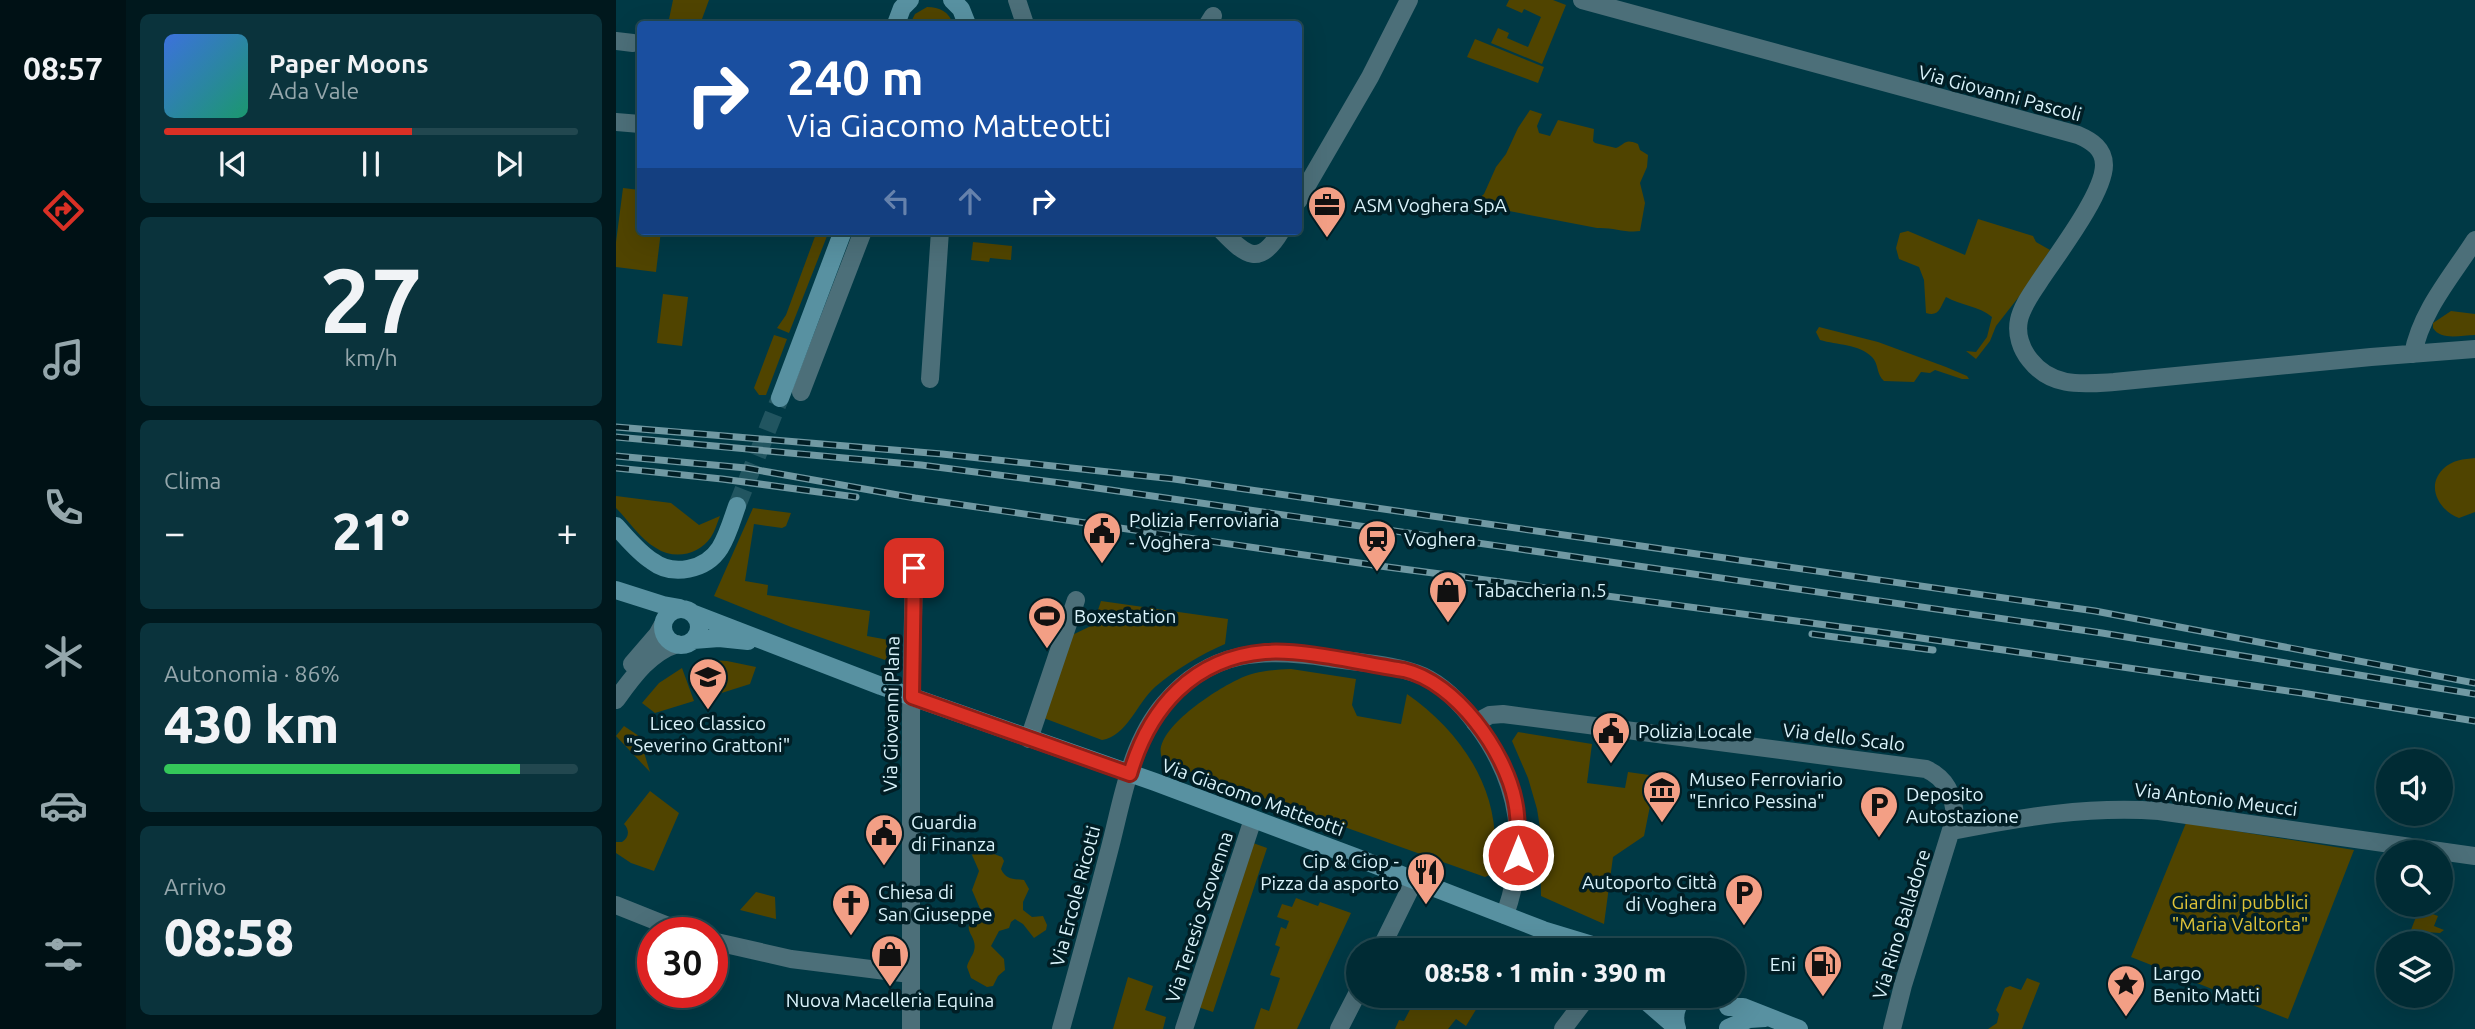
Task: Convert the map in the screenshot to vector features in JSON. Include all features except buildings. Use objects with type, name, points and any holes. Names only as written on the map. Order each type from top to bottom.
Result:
[{"type":"street","points":[[897,21],[902,8],[910,0]]},
{"type":"street","points":[[1017,0],[1024,21]]},
{"type":"street","points":[[1302,194],[1370,77],[1409,0]]},
{"type":"street","name":"Via Giovanni Pascoli","points":[[1582,0],[2078,135],[2094,143],[2101,152],[2104,163],[2101,185],[2034,290],[2019,321],[2020,340],[2024,351],[2031,361],[2050,377],[2070,384],[2114,382],[2475,349]]},
{"type":"street","points":[[616,122],[637,124]]},
{"type":"street","points":[[780,398],[841,235]]},
{"type":"street","points":[[802,392],[861,235]]},
{"type":"street","points":[[930,379],[940,235]]},
{"type":"street","points":[[1226,235],[1241,251],[1251,255],[1269,250],[1278,235]]},
{"type":"street","points":[[2413,354],[2416,336],[2435,300],[2475,240]]},
{"type":"street","points":[[616,526],[645,556],[660,566],[680,570],[693,568],[706,562],[720,548],[737,506]]},
{"type":"street","name":"Via Giovanni Plana","points":[[911,1029],[914,568]]},
{"type":"street","points":[[616,590],[687,611],[789,651]]},
{"type":"street","points":[[616,596],[652,611],[663,624],[666,638],[685,642]]},
{"type":"street","points":[[1030,739],[1076,600]]},
{"type":"street","points":[[616,687],[663,624],[667,614],[687,611]]},
{"type":"street","points":[[685,642],[699,629],[698,621],[687,611]]},
{"type":"street","points":[[616,700],[645,664],[666,648],[685,642],[719,638],[744,640],[789,651]]},
{"type":"street","name":"Via Giacomo Matteotti","points":[[789,651],[1253,819],[1569,938]]},
{"type":"street","name":"Via Ercole Ricotti","points":[[1061,1029],[1130,774],[1146,730],[1166,701],[1179,688],[1208,668],[1254,653],[1295,653],[1410,671],[1438,684],[1457,701],[1489,741],[1505,771],[1515,799],[1518,855],[1511,898],[1505,915]]},
{"type":"street","name":"Via dello Scalo","points":[[1475,723],[1490,715],[1503,713],[1926,769],[1938,775],[1948,787],[1954,803],[1952,831]]},
{"type":"street","name":"Via Antonio Meucci","points":[[1952,831],[2079,810],[2117,808],[2172,813],[2475,856]]},
{"type":"street","name":"Via Teresio Scovenna","points":[[1184,1029],[1253,819]]},
{"type":"street","name":"Via Rino Balladore","points":[[1892,1029],[1903,985],[1952,831]]},
{"type":"street","points":[[1386,938],[1415,879]]},
{"type":"street","points":[[616,905],[646,917]]},
{"type":"street","name":"Via Giacomo Matteotti","points":[[1543,930],[1557,938]]},
{"type":"street","points":[[728,945],[791,959],[910,974]]},
{"type":"street","points":[[1339,1029],[1350,1008]]},
{"type":"street","points":[[1563,1029],[1579,1008]]},
{"type":"street","points":[[1653,1008],[1677,1029]]},
{"type":"street","points":[[1676,1008],[1677,1029]]},
{"type":"street","points":[[1725,1008],[1730,1021],[1728,1028]]},
{"type":"street","points":[[1745,1008],[1799,1029]]},
{"type":"street","points":[[1728,1028],[1749,1019],[1767,1016]]},
{"type":"green space","points":[[673,0],[709,0],[700,21],[669,21]]},
{"type":"green space","points":[[1509,0],[1553,0],[1566,5],[1542,64],[1491,43],[1498,28],[1509,33],[1507,38],[1528,47],[1541,17],[1524,9],[1522,13],[1506,6]]},
{"type":"green space","points":[[927,7],[936,8],[949,16],[952,21],[912,21],[915,14]]},
{"type":"green space","points":[[1475,39],[1544,67],[1538,83],[1467,57]]},
{"type":"green space","points":[[1530,110],[1542,114],[1537,126],[1539,133],[1550,136],[1558,120],[1594,129],[1595,143],[1616,148],[1633,142],[1648,155],[1647,167],[1640,183],[1645,203],[1640,231],[1597,228],[1478,205],[1477,200],[1484,194],[1496,167]]},
{"type":"green space","points":[[623,188],[637,190],[637,235],[661,235],[656,272],[616,267],[616,242]]},
{"type":"green space","points":[[1978,219],[2033,236],[2036,242],[2050,250],[1976,359],[1966,351],[1976,352],[1987,337],[1992,317],[1946,297],[1937,312],[1926,313],[1924,280],[1919,267],[1899,259],[1896,248],[1900,233],[1908,231],[1965,255]]},
{"type":"green space","points":[[816,235],[827,235],[789,333],[777,328],[786,315]]},
{"type":"green space","points":[[973,242],[1012,246],[1011,260],[971,260]]},
{"type":"green space","points":[[663,294],[688,297],[682,346],[657,343]]},
{"type":"green space","points":[[2451,311],[2475,314],[2475,335],[2441,335],[2433,328],[2433,323]]},
{"type":"green space","points":[[1819,327],[1878,342],[1946,367],[1969,379],[1935,370],[1930,373],[1921,372],[1914,382],[1884,381],[1872,357],[1854,347],[1820,340],[1816,332]]},
{"type":"green space","points":[[774,335],[787,339],[766,395],[759,395],[754,388]]},
{"type":"green space","points":[[2475,458],[2475,512],[2459,518],[2441,504],[2435,491],[2435,483],[2443,469],[2450,464]]},
{"type":"green space","points":[[616,496],[671,503],[699,525],[720,516],[711,537],[700,548],[686,554],[670,554],[656,548],[640,535],[616,508]]},
{"type":"green space","points":[[753,508],[791,513],[786,526],[782,528],[754,524],[745,581],[768,585],[767,595],[870,611],[867,636],[894,641],[891,656],[885,660],[714,596]]},
{"type":"green space","points":[[1101,601],[1228,619],[1225,644],[1188,663],[1163,680],[1125,726],[1111,737],[1102,740],[1041,717],[1068,637],[1093,625]]},
{"type":"green space","points":[[711,660],[756,667],[750,684],[712,696],[703,662]]},
{"type":"green space","points":[[682,668],[694,701],[655,713],[642,703],[659,683]]},
{"type":"green space","points":[[1291,669],[1356,679],[1352,705],[1357,716],[1401,724],[1407,694],[1447,729],[1464,749],[1487,795],[1493,820],[1495,847],[1492,874],[1485,877],[1165,763],[1161,752],[1164,740],[1172,727],[1199,703],[1244,677],[1264,671]]},
{"type":"green space","points":[[624,726],[639,736],[650,772],[616,736]]},
{"type":"green space","points":[[1518,732],[1592,744],[1587,783],[1625,788],[1628,772],[1656,776],[1644,836],[1613,857],[1604,924],[1541,896],[1540,828],[1528,778],[1512,741]]},
{"type":"green space","points":[[650,791],[679,813],[654,871],[631,863],[616,853],[616,842],[622,842],[627,836],[628,831],[624,824]]},
{"type":"green space","name":"Giardini pubblici \"Maria Valtorta\"","points":[[2186,823],[2354,850],[2288,1019],[2131,957]]},
{"type":"green space","points":[[1253,843],[1267,848],[1213,1012],[1198,1007]]},
{"type":"green space","points":[[979,847],[986,855],[1002,857],[1004,861],[1001,869],[1005,875],[1024,880],[1029,889],[1023,902],[1023,910],[1032,917],[1043,916],[1047,925],[1046,930],[1034,938],[1023,924],[1015,919],[1009,928],[999,931],[991,946],[1004,959],[1005,970],[993,986],[987,987],[971,978],[967,967],[975,945],[970,923],[981,911],[972,890],[979,871],[972,855]]},
{"type":"green space","points":[[756,892],[775,897],[776,919],[740,910]]},
{"type":"green space","points":[[1296,898],[1318,906],[1320,902],[1351,913],[1297,1029],[1254,1029],[1261,1008],[1269,1011],[1280,978],[1270,975],[1280,947],[1275,945],[1281,927],[1286,929],[1289,921],[1277,917],[1282,904],[1292,907]]},
{"type":"green space","points":[[2416,917],[2438,917],[2434,926],[2444,930],[2443,931],[2411,931]]},
{"type":"green space","points":[[1128,977],[1153,986],[1145,1010],[1166,1017],[1163,1029],[1113,1029]]},
{"type":"green space","points":[[2027,978],[2040,983],[2022,1029],[1988,1029],[1997,1023],[1999,1014],[1996,1010],[2005,988],[2010,986],[2021,990]]},
{"type":"green space","points":[[1411,1008],[1477,1008],[1466,1026],[1456,1019],[1448,1029],[1395,1029],[1399,1020],[1404,1021]]},
{"type":"tunnel","points":[[737,506],[780,398]]},
{"type":"railway","points":[[616,427],[942,454],[1174,479],[2095,611],[2475,683]]},
{"type":"railway","points":[[616,437],[921,465],[1069,484],[2102,633],[2475,694]]},
{"type":"railway","points":[[616,456],[746,468],[915,498],[1380,566],[1879,632],[2302,693],[2475,721]]},
{"type":"railway","points":[[616,468],[856,497]]},
{"type":"railway","points":[[1812,634],[1933,650]]},
{"type":"place","name":"ASM Voghera SpA","points":[[1327,239]]},
{"type":"place","name":"Polizia Ferroviaria - Voghera","points":[[1102,565]]},
{"type":"place","name":"Voghera","points":[[1377,573]]},
{"type":"place","name":"Tabaccheria n.5","points":[[1448,624]]},
{"type":"place","name":"Boxestation","points":[[1047,650]]},
{"type":"place","name":"Liceo Classico \"Severino Grattoni\"","points":[[708,711]]},
{"type":"place","name":"Polizia Locale","points":[[1611,765]]},
{"type":"place","name":"Museo Ferroviario \"Enrico Pessina\"","points":[[1662,824]]},
{"type":"place","name":"Deposito Autostazione","points":[[1879,839]]},
{"type":"place","name":"Guardia di Finanza","points":[[884,867]]},
{"type":"place","name":"Cip & Ciop - Pizza da asporto","points":[[1426,906]]},
{"type":"place","name":"Autoporto Città di Voghera","points":[[1744,927]]},
{"type":"place","name":"Chiesa di San Giuseppe","points":[[851,937]]},
{"type":"place","name":"Nuova Macelleria Equina","points":[[890,988]]},
{"type":"place","name":"Eni","points":[[1823,998]]},
{"type":"place","name":"Largo Benito Matti","points":[[2126,1018]]},
{"type":"route","points":[[914,568],[912,697],[1130,774],[1138,746],[1166,701],[1193,677],[1224,661],[1254,653],[1295,653],[1404,670],[1424,677],[1438,684],[1471,717],[1489,741],[1505,771],[1515,799],[1518,855]]}]
